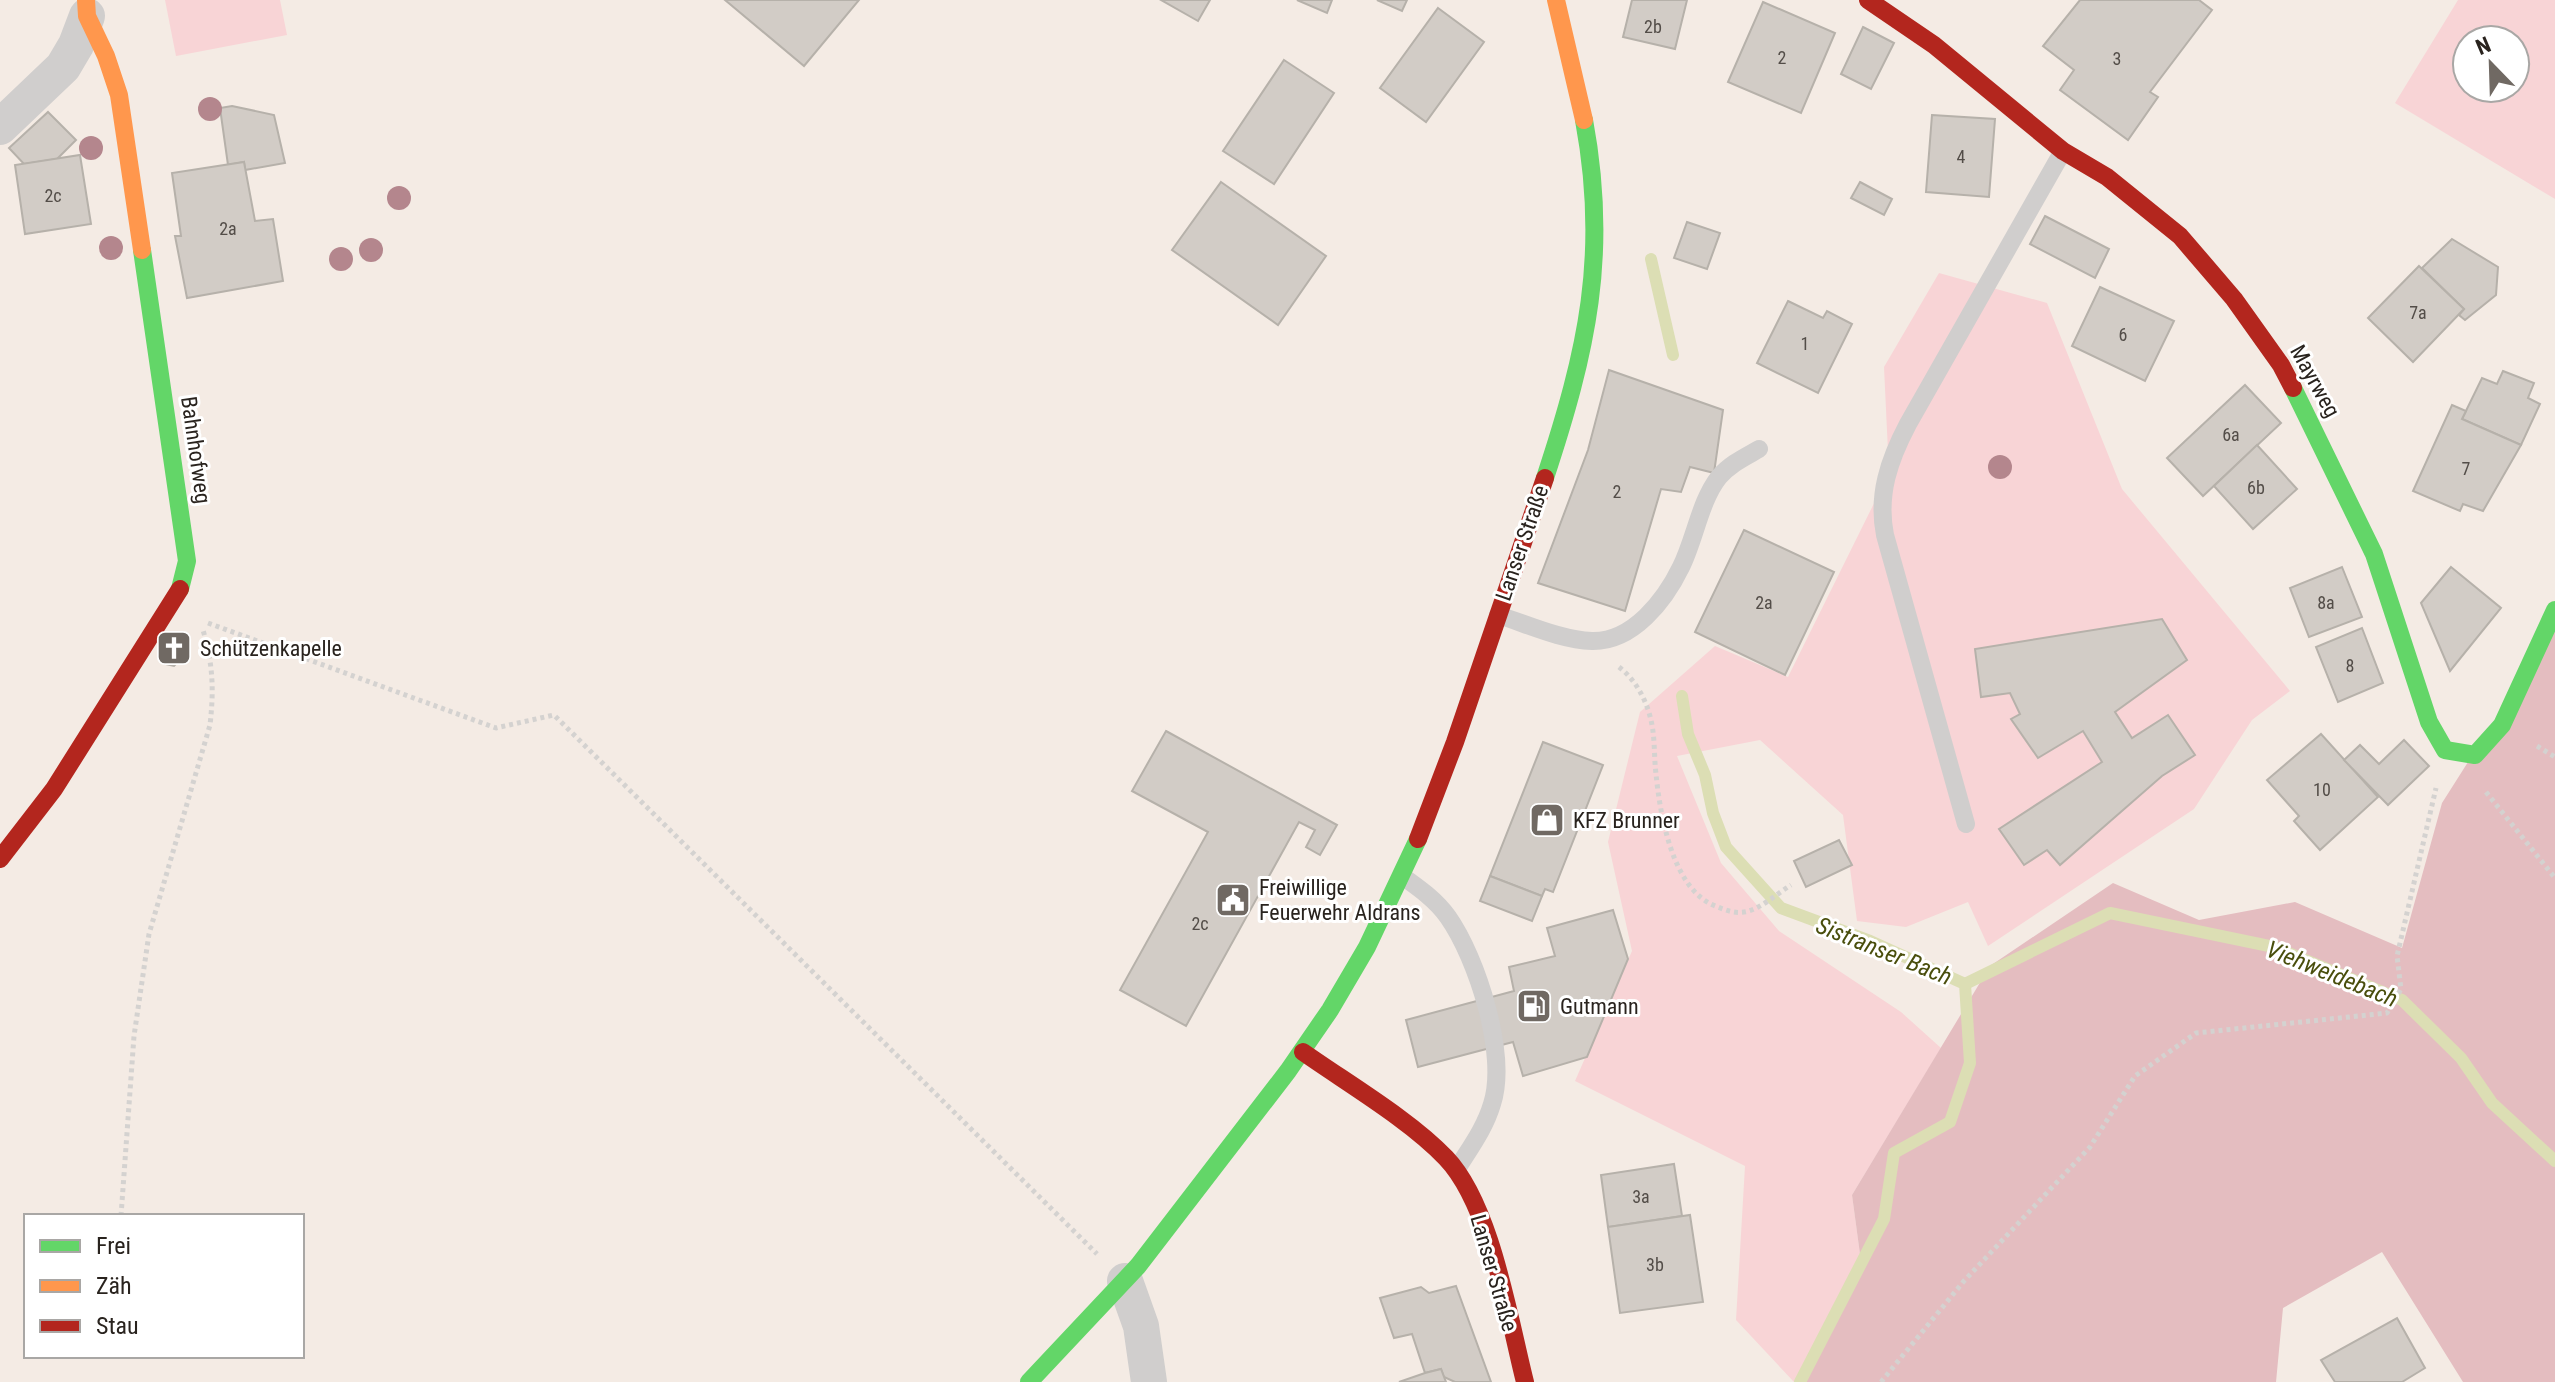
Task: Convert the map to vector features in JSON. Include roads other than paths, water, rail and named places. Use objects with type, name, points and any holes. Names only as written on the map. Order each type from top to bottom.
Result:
[{"type":"street","name":"Lanser Straße","points":[[1029,1382],[1125,1281],[1303,1052],[1354,971],[1402,876],[1438,790],[1571,400],[1591,309],[1596,235],[1593,171],[1556,0]]},
{"type":"street","name":"Mayrweg","points":[[1878,3],[2063,151],[2107,177],[2180,236],[2234,299],[2281,365],[2374,554],[2429,722],[2445,750],[2475,755],[2502,725],[2555,610]]},
{"type":"street","points":[[0,127],[63,67],[76,45],[86,8]]},
{"type":"street","name":"Bahnhofweg","points":[[0,859],[54,789],[182,586],[187,561],[119,95],[86,8]]},
{"type":"street","name":"Lanser Straße","points":[[1303,1052],[1417,1133],[1447,1159],[1464,1183],[1485,1226],[1525,1382]]},
{"type":"street","points":[[1125,1281],[1141,1326],[1149,1382]]},
{"type":"lane","points":[[1966,824],[1885,535],[1882,495],[1893,456],[1908,424],[2063,151]]},
{"type":"lane","points":[[1498,615],[1593,641],[1635,627],[1659,601],[1681,568],[1711,490],[1720,476],[1737,461],[1759,449]]},
{"type":"lane","points":[[1402,876],[1428,894],[1447,915],[1460,937],[1475,972],[1494,1047],[1496,1082],[1493,1103],[1483,1127],[1456,1172]]},
{"type":"waterway","name":"Sistranser Bach","points":[[1651,259],[1673,355]]},
{"type":"waterway","name":"Sistranser Bach","points":[[1682,696],[1688,734],[1705,775],[1713,813],[1726,847],[1781,908],[1870,941],[1965,984],[1970,1063],[1950,1122],[1894,1153],[1884,1219],[1800,1382]]},
{"type":"waterway","name":"Viehweidebach","points":[[1965,984],[2110,913],[2274,947],[2402,1000],[2461,1058],[2492,1103],[2555,1161]]},
{"type":"place","name":"Schützenkapelle","points":[[174,648]]},
{"type":"place","name":"KFZ Brunner","points":[[1547,820]]},
{"type":"place","name":"Freiwillige Feuerwehr Aldrans","points":[[1233,900]]},
{"type":"place","name":"Gutmann","points":[[1534,1006]]}]
